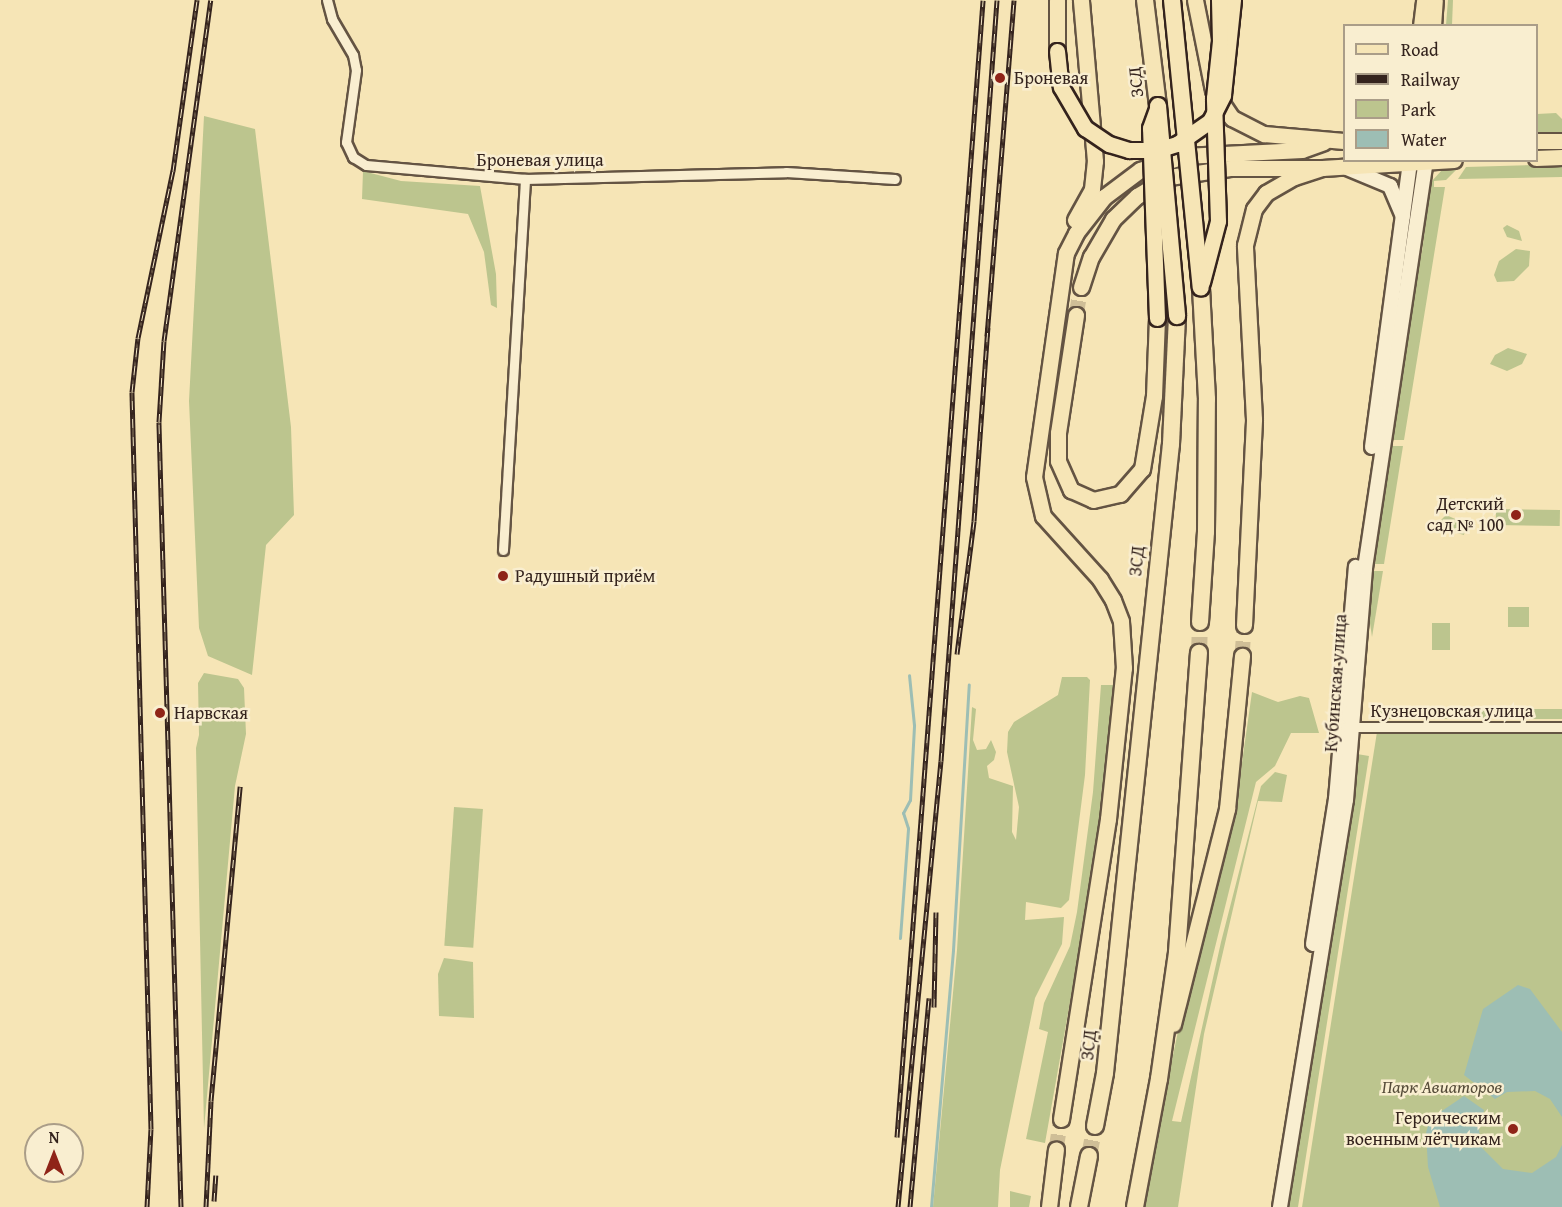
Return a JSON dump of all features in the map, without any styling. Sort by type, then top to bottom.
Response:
[{"type":"highway","name":"ЗСД","points":[[1095,1126],[1108,1050],[1178,364],[1177,316],[1158,106],[1145,0]]},
{"type":"highway","points":[[1172,0],[1201,288],[1206,532],[1200,622]]},
{"type":"highway","points":[[1135,1207],[1159,1079],[1177,952],[1200,653]]},
{"type":"highway","points":[[1079,1207],[1089,1156]]},
{"type":"main road","points":[[1057,0],[1058,72],[1066,101],[1085,128],[1109,144],[1129,150],[1178,144],[1210,121],[1227,77],[1233,0]]},
{"type":"main road","points":[[1061,1119],[1108,819],[1123,696],[1124,644],[1121,621],[1109,593],[1044,516],[1034,477],[1037,432],[1058,261],[1066,236],[1092,189],[1094,176],[1081,0]]},
{"type":"main road","points":[[1195,0],[1213,90],[1232,118],[1264,134],[1324,142],[1343,141]]},
{"type":"main road","points":[[1201,288],[1218,221],[1214,99],[1220,41],[1219,0]]},
{"type":"main road","points":[[1421,24],[1424,0]]},
{"type":"main road","points":[[1433,24],[1434,0]]},
{"type":"main road","points":[[1076,315],[1058,461],[1071,490],[1093,500],[1120,494],[1142,469],[1153,406],[1157,318],[1150,128],[1158,106]]},
{"type":"main road","points":[[1538,141],[1562,141]]},
{"type":"main road","points":[[1037,432],[1066,253],[1076,233],[1104,197],[1140,170],[1169,159],[1201,154],[1302,150],[1324,142]]},
{"type":"main road","points":[[1538,158],[1562,157]]},
{"type":"main road","points":[[1081,287],[1091,257],[1113,219],[1153,184],[1210,169],[1345,168],[1402,162]]},
{"type":"main road","name":"Кубинская улица","points":[[1280,1207],[1346,800],[1356,568],[1411,162]]},
{"type":"main road","name":"Кубинская улица","points":[[1270,1207],[1348,727],[1365,568],[1426,162]]},
{"type":"main road","points":[[1245,625],[1254,419],[1245,245],[1254,209],[1266,193],[1294,177],[1322,168]]},
{"type":"main road","points":[[1345,168],[1390,186],[1404,220]]},
{"type":"main road","points":[[1159,1079],[1227,808],[1242,656]]},
{"type":"main road","points":[[1049,1207],[1056,1149]]},
{"type":"street","name":"Броневая улица","points":[[327,0],[332,19],[353,55],[356,70],[345,131],[353,157],[366,165],[402,171],[525,179],[786,172],[896,179]]},
{"type":"street","points":[[503,550],[525,179]]},
{"type":"street","name":"Кузнецовская улица","points":[[1348,727],[1562,728]]},
{"type":"green space","points":[[1448,0],[1453,0],[1452,24],[1446,24]]},
{"type":"green space","points":[[1556,113],[1562,119],[1562,133],[1538,133],[1538,114]]},
{"type":"green space","points":[[204,116],[255,129],[291,427],[294,515],[266,545],[252,675],[208,656],[199,628],[189,401]]},
{"type":"green space","points":[[1562,164],[1562,177],[1458,179],[1466,167]]},
{"type":"green space","points":[[1460,166],[1446,180],[1434,181],[1434,187],[1445,187],[1404,440],[1392,440],[1389,437],[1411,292],[1422,252],[1431,182],[1442,170]]},
{"type":"green space","points":[[363,171],[401,181],[480,186],[496,274],[497,308],[491,305],[484,252],[468,214],[362,199]]},
{"type":"green space","points":[[1507,225],[1519,231],[1522,241],[1507,237],[1503,228]]},
{"type":"green space","points":[[1516,249],[1530,251],[1529,266],[1514,281],[1497,282],[1494,275],[1499,261]]},
{"type":"green space","points":[[1508,348],[1527,354],[1522,364],[1507,371],[1490,364],[1495,355]]},
{"type":"green space","points":[[1391,446],[1403,446],[1384,564],[1375,564],[1387,449]]},
{"type":"green space","points":[[1496,509],[1560,510],[1560,526],[1496,525]]},
{"type":"green space","points":[[1446,515],[1460,521],[1465,526],[1464,535],[1446,530],[1441,520]]},
{"type":"green space","points":[[1374,571],[1383,571],[1372,637],[1368,609],[1371,574]]},
{"type":"green space","points":[[1508,607],[1529,607],[1529,627],[1508,627]]},
{"type":"green space","points":[[1432,623],[1450,623],[1450,650],[1432,650]]},
{"type":"green space","points":[[204,673],[238,679],[244,688],[246,734],[235,786],[204,1129],[196,748],[199,735],[198,683]]},
{"type":"green space","points":[[1062,677],[1087,677],[1090,680],[1085,775],[1069,900],[1061,908],[1026,902],[1025,920],[1064,917],[1062,944],[1035,998],[1000,1170],[998,1207],[933,1207],[957,950],[972,707],[976,709],[973,740],[977,750],[986,749],[991,740],[996,752],[994,760],[987,766],[989,778],[1013,786],[1012,832],[1016,840],[1019,807],[1007,752],[1008,732],[1014,722],[1058,695]]},
{"type":"green space","points":[[1101,685],[1116,685],[1098,844],[1045,1143],[1026,1139],[1048,1032],[1039,1029],[1044,1003],[1070,946],[1077,912],[1093,792]]},
{"type":"green space","points":[[1252,692],[1278,702],[1300,696],[1309,698],[1319,733],[1291,733],[1275,766],[1256,782],[1172,1121],[1181,1122],[1221,942],[1261,786],[1275,772],[1287,775],[1282,802],[1258,801],[1204,1034],[1178,1207],[1141,1207],[1184,1003],[1235,812]]},
{"type":"green space","points":[[1378,709],[1492,709],[1492,719],[1378,719]]},
{"type":"green space","points":[[1499,709],[1562,709],[1562,719],[1499,719]]},
{"type":"green space","name":"Парк Авиаторов","points":[[1377,732],[1562,732],[1562,1207],[1302,1207]]},
{"type":"green space","points":[[1357,754],[1369,756],[1298,1207],[1288,1207]]},
{"type":"green space","points":[[454,807],[483,809],[473,948],[444,946]]},
{"type":"green space","points":[[444,958],[473,962],[474,1018],[439,1016],[438,974]]},
{"type":"green space","points":[[1010,1191],[1031,1196],[1029,1207],[1010,1207]]},
{"type":"water","points":[[1518,985],[1530,989],[1562,1032],[1562,1117],[1550,1099],[1535,1091],[1507,1092],[1495,1099],[1464,1075],[1483,1009]]},
{"type":"water","points":[[1464,1096],[1484,1110],[1479,1130],[1482,1148],[1503,1169],[1532,1173],[1556,1157],[1562,1145],[1562,1207],[1440,1207],[1428,1167],[1426,1133],[1430,1119]]},
{"type":"waterway","points":[[900,938],[908,828],[903,813],[910,800],[914,725],[909,675]]},
{"type":"waterway","points":[[931,1207],[953,950],[969,684]]},
{"type":"tunnel","points":[[1076,315],[1081,287]]},
{"type":"tunnel","points":[[1199,653],[1200,622]]},
{"type":"tunnel","points":[[1242,656],[1244,625]]},
{"type":"tunnel","points":[[1056,1149],[1061,1119]]},
{"type":"tunnel","points":[[1089,1156],[1095,1126]]},
{"type":"railway","points":[[147,1207],[151,1129],[132,392],[138,338],[173,171],[197,0]]},
{"type":"railway","points":[[181,1207],[159,422],[164,341],[211,0]]},
{"type":"railway","points":[[897,1137],[983,0]]},
{"type":"railway","points":[[898,1207],[941,761],[997,0]]},
{"type":"railway","points":[[987,336],[1014,0]]},
{"type":"railway","points":[[957,654],[974,521],[988,328]]},
{"type":"railway","points":[[206,1207],[211,1101],[240,786]]},
{"type":"railway","points":[[934,1007],[936,912]]},
{"type":"railway","points":[[910,1207],[929,998]]},
{"type":"railway","points":[[214,1201],[216,1175]]},
{"type":"place","name":"Броневая","points":[[1000,78]]},
{"type":"place","name":"Детский сад № 100","points":[[1516,515]]},
{"type":"place","name":"Радушный приём","points":[[503,576]]},
{"type":"place","name":"Нарвская","points":[[160,713]]},
{"type":"place","name":"Героическим военным лётчикам","points":[[1513,1129]]}]
